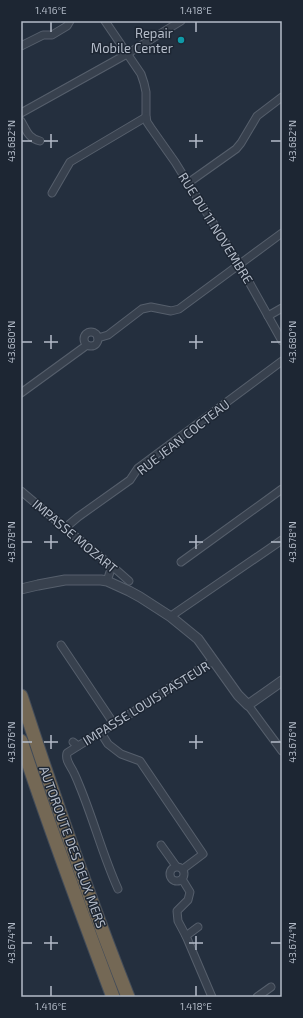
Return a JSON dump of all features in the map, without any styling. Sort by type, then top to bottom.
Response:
[{"type":"highway","name":"AUTOROUTE DES DEUX MERS","points":[[21,696],[52,792],[80,871],[128,997]]},
{"type":"highway","name":"AUTOROUTE DES DEUX MERS","points":[[21,741],[39,797],[72,889],[113,997]]},
{"type":"street","points":[[21,46],[42,34],[52,35],[67,26],[70,21]]},
{"type":"street","points":[[52,193],[70,162],[146,117],[146,92],[141,74],[105,21]]},
{"type":"street","points":[[21,113],[127,54],[181,21]]},
{"type":"street","points":[[188,183],[236,149],[257,116],[282,97]]},
{"type":"street","name":"RUE DU 11 NOVEMBRE","points":[[146,117],[147,122],[188,183],[239,264],[282,341]]},
{"type":"street","points":[[21,121],[30,137],[34,140],[40,141]]},
{"type":"street","points":[[21,393],[87,345],[92,346],[98,338],[108,335],[142,309],[150,307],[171,311],[179,309],[282,233]]},
{"type":"street","points":[[268,316],[282,308]]},
{"type":"street","points":[[87,345],[84,339],[86,334],[92,332],[98,338]]},
{"type":"street","name":"RUE JEAN COCTEAU","points":[[65,528],[130,480],[138,468],[282,361]]},
{"type":"street","points":[[181,562],[282,489]]},
{"type":"street","name":"IMPASSE MOZART","points":[[21,491],[129,581]]},
{"type":"street","points":[[171,617],[282,540]]},
{"type":"street","points":[[107,581],[112,566]]},
{"type":"street","points":[[21,589],[44,583],[65,580],[100,580],[107,581],[140,597],[171,617],[198,639],[238,695],[248,705],[282,751]]},
{"type":"street","points":[[61,645],[114,724]]},
{"type":"street","name":"IMPASSE LOUIS PASTEUR","points":[[118,889],[109,869],[80,788],[67,760],[66,753],[76,744],[101,733],[166,689],[214,662]]},
{"type":"street","points":[[248,705],[282,682]]},
{"type":"street","points":[[101,733],[108,744],[121,754],[140,761],[203,854],[183,869]]},
{"type":"street","points":[[161,845],[176,866],[181,867],[185,872],[185,876],[179,881],[171,878],[170,873],[176,866]]},
{"type":"street","points":[[182,879],[190,892],[188,900],[177,911],[178,921],[212,997]]},
{"type":"street","points":[[186,936],[198,927]]},
{"type":"street","points":[[257,997],[271,987]]},
{"type":"place","name":"Repair Mobile Center","points":[[181,40]]}]
